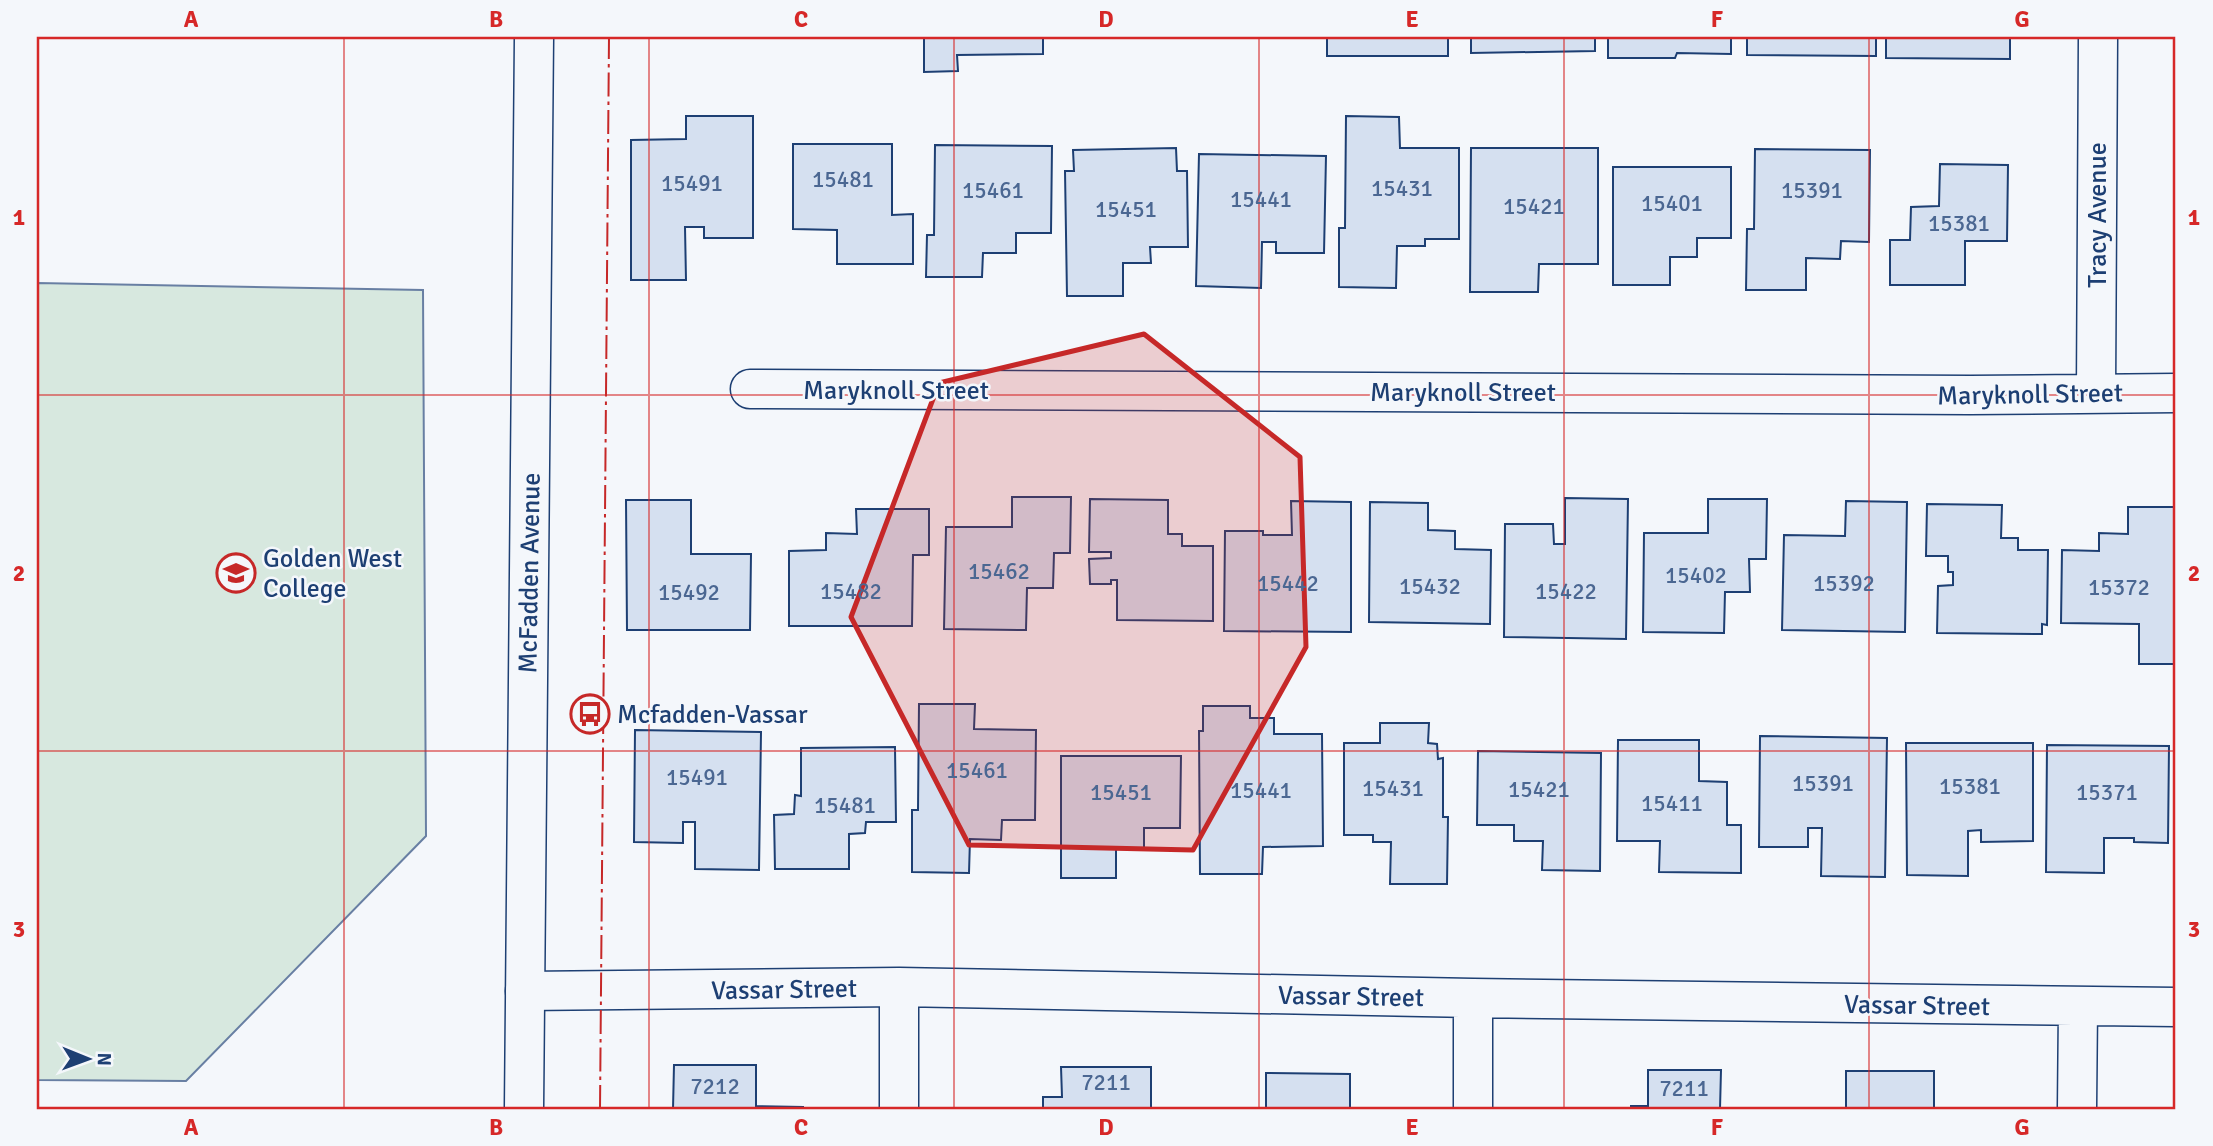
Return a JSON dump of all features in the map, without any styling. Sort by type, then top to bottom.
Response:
[{"type":"street","name":"McFadden Avenue","points":[[524,1109],[534,37]]},
{"type":"street","name":"Tracy Avenue","points":[[2096,392],[2098,37]]},
{"type":"street","name":"Maryknoll Street","points":[[750,389],[1956,395],[2176,393]]},
{"type":"street","name":"Vassar Street","points":[[525,990],[899,987],[2176,1007]]},
{"type":"street","points":[[899,987],[899,1109]]},
{"type":"street","points":[[1473,998],[1473,1109]]},
{"type":"street","points":[[2077,1109],[2078,1007]]},
{"type":"highlighted area","points":[[1144,334],[1300,457],[1306,647],[1193,850],[969,845],[851,617],[939,383]]},
{"type":"shaded area","name":"Golden West College","points":[[37,283],[423,290],[426,836],[186,1081],[37,1080]]},
{"type":"building","points":[[924,37],[1043,37],[1043,54],[957,55],[958,71],[924,72]]},
{"type":"building","points":[[1327,37],[1448,37],[1448,56],[1327,56]]},
{"type":"building","points":[[1471,37],[1595,37],[1595,51],[1471,53]]},
{"type":"building","points":[[1608,37],[1731,37],[1731,54],[1677,53],[1675,58],[1608,58]]},
{"type":"building","points":[[1747,37],[1876,37],[1876,56],[1747,55]]},
{"type":"building","points":[[1886,37],[2010,37],[2010,59],[1886,58]]},
{"type":"building","points":[[686,116],[753,116],[753,238],[704,238],[704,227],[685,227],[686,280],[631,280],[631,140],[686,139]]},
{"type":"building","points":[[1346,116],[1399,117],[1400,148],[1459,148],[1459,239],[1425,239],[1425,246],[1397,246],[1396,288],[1339,287],[1339,228],[1345,228]]},
{"type":"building","points":[[793,144],[892,144],[892,215],[913,214],[913,264],[837,264],[837,230],[793,229]]},
{"type":"building","points":[[935,145],[1052,146],[1051,233],[1016,233],[1016,253],[983,253],[982,277],[926,277],[927,235],[934,235]]},
{"type":"building","points":[[1176,148],[1177,171],[1187,171],[1188,247],[1150,247],[1151,263],[1123,263],[1123,296],[1067,296],[1065,171],[1074,171],[1073,150]]},
{"type":"building","points":[[1471,148],[1598,148],[1598,264],[1539,264],[1538,292],[1470,292]]},
{"type":"building","points":[[1755,149],[1870,150],[1869,242],[1841,241],[1840,259],[1806,258],[1806,290],[1746,290],[1747,229],[1754,229]]},
{"type":"building","points":[[1199,154],[1326,156],[1324,253],[1276,253],[1276,242],[1262,242],[1261,288],[1196,286]]},
{"type":"building","points":[[1940,164],[2008,165],[2007,241],[1965,241],[1965,285],[1890,285],[1890,240],[1910,240],[1911,207],[1939,206]]},
{"type":"building","points":[[1613,167],[1731,167],[1731,238],[1697,238],[1697,257],[1670,257],[1670,285],[1613,285]]},
{"type":"building","points":[[1012,497],[1071,497],[1070,553],[1054,553],[1053,588],[1027,588],[1026,630],[944,629],[946,527],[1012,527]]},
{"type":"building","points":[[1565,498],[1628,499],[1626,639],[1504,637],[1505,524],[1553,524],[1554,544],[1565,544]]},
{"type":"building","points":[[1090,499],[1168,500],[1168,534],[1182,534],[1182,546],[1213,546],[1213,621],[1117,620],[1117,580],[1111,580],[1111,584],[1090,584],[1089,559],[1111,558],[1111,552],[1089,552]]},
{"type":"building","points":[[1708,499],[1767,499],[1766,559],[1749,559],[1750,592],[1725,592],[1724,633],[1643,632],[1644,533],[1708,533]]},
{"type":"building","points":[[626,500],[691,500],[691,554],[751,554],[750,630],[627,630]]},
{"type":"building","points":[[1291,501],[1351,502],[1351,632],[1224,631],[1225,531],[1263,531],[1263,535],[1292,535]]},
{"type":"building","points":[[1846,501],[1907,502],[1905,632],[1782,630],[1784,535],[1845,536]]},
{"type":"building","points":[[1370,502],[1428,503],[1428,530],[1455,531],[1455,549],[1491,550],[1490,624],[1369,622]]},
{"type":"building","points":[[1927,504],[2002,505],[2001,538],[2018,538],[2018,550],[2048,550],[2047,625],[2042,624],[2042,634],[1937,633],[1938,586],[1953,585],[1953,572],[1948,572],[1948,556],[1926,556]]},
{"type":"building","points":[[2128,507],[2176,507],[2176,664],[2139,664],[2139,624],[2061,623],[2062,550],[2099,551],[2099,533],[2128,534]]},
{"type":"building","points":[[856,509],[929,509],[929,555],[913,555],[912,626],[789,626],[789,551],[826,550],[826,533],[857,534]]},
{"type":"building","points":[[919,704],[975,704],[974,729],[1036,730],[1035,820],[1002,820],[1001,840],[970,839],[969,873],[912,872],[912,810],[918,810]]},
{"type":"building","points":[[1203,706],[1250,706],[1250,718],[1274,718],[1274,734],[1322,734],[1323,846],[1263,847],[1262,874],[1200,874],[1199,731],[1203,731]]},
{"type":"building","points":[[1380,723],[1429,723],[1428,743],[1437,744],[1438,759],[1443,758],[1443,817],[1448,817],[1447,884],[1390,884],[1391,842],[1373,842],[1373,835],[1344,835],[1344,743],[1380,743]]},
{"type":"building","points":[[635,730],[761,732],[759,870],[695,869],[695,822],[683,822],[683,843],[634,842]]},
{"type":"building","points":[[1760,736],[1887,738],[1885,877],[1821,876],[1822,828],[1808,828],[1808,847],[1759,847]]},
{"type":"building","points":[[1618,740],[1699,740],[1699,781],[1727,782],[1727,825],[1741,825],[1741,873],[1659,872],[1660,841],[1617,841]]},
{"type":"building","points":[[1906,743],[2033,743],[2033,841],[1981,842],[1981,830],[1968,831],[1968,876],[1907,875]]},
{"type":"building","points":[[2047,745],[2169,746],[2168,843],[2134,842],[2134,838],[2104,838],[2104,873],[2046,872]]},
{"type":"building","points":[[895,747],[896,822],[866,822],[865,833],[849,834],[849,869],[775,869],[774,815],[794,814],[795,795],[801,796],[801,748]]},
{"type":"building","points":[[1478,751],[1601,753],[1600,871],[1542,870],[1543,841],[1514,841],[1514,825],[1477,825]]},
{"type":"building","points":[[1061,756],[1181,756],[1180,828],[1144,828],[1144,848],[1116,848],[1116,878],[1061,878]]},
{"type":"building","points":[[674,1065],[756,1065],[756,1106],[803,1109],[673,1109]]},
{"type":"building","points":[[1061,1067],[1151,1067],[1151,1109],[1043,1109],[1043,1097],[1062,1097]]},
{"type":"building","points":[[1648,1070],[1721,1070],[1720,1109],[1631,1109],[1631,1106],[1648,1106]]},
{"type":"building","points":[[1846,1071],[1934,1071],[1934,1109],[1846,1109]]},
{"type":"building","points":[[1266,1073],[1350,1074],[1350,1109],[1266,1109]]},
{"type":"power","points":[[600,1109],[609,37]]},
{"type":"place","name":"Golden West College","points":[[236,573]]},
{"type":"place","name":"Mcfadden-Vassar","points":[[590,714]]}]
